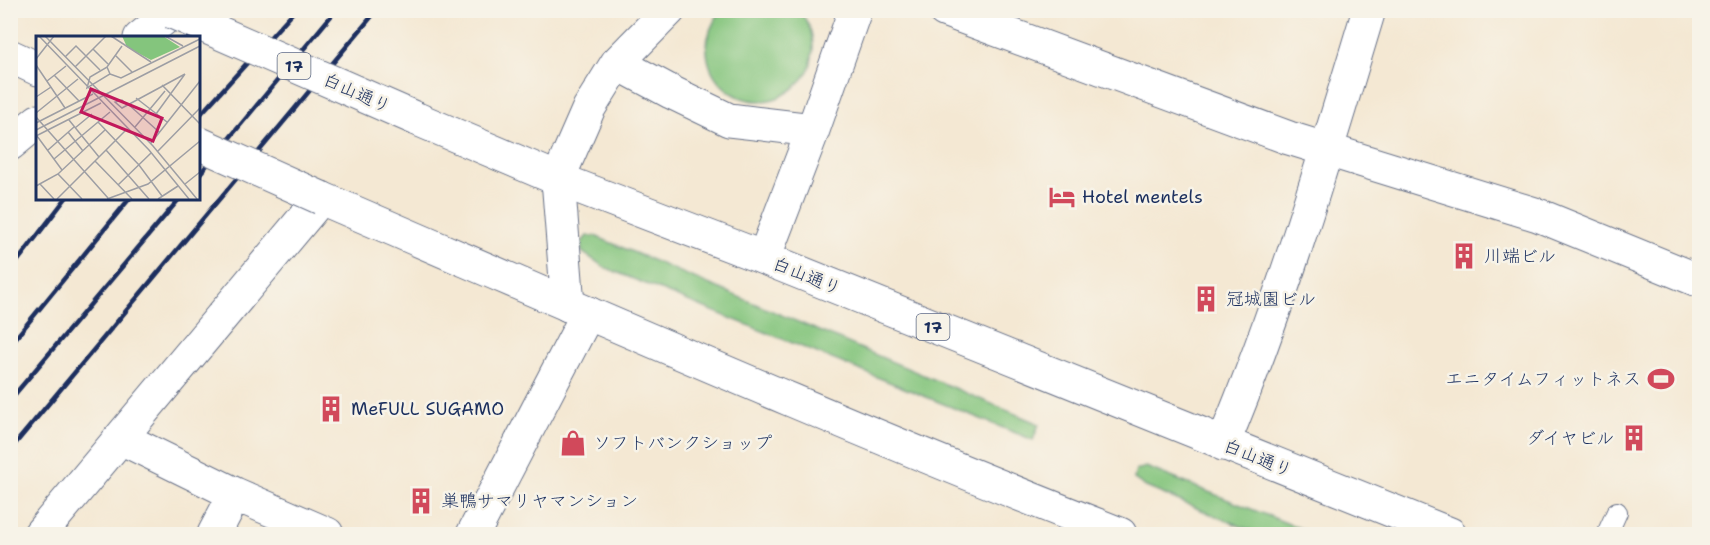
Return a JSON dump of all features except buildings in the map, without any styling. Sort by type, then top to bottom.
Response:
[{"type":"main road","points":[[473,534],[578,309],[558,179],[589,108],[617,63],[669,10]]},
{"type":"main road","points":[[764,258],[813,130],[855,10]]},
{"type":"main road","points":[[944,10],[1327,151],[1538,215],[1700,281]]},
{"type":"main road","points":[[1223,444],[1250,379],[1327,151],[1369,10]]},
{"type":"main road","points":[[143,36],[170,11]]},
{"type":"main road","name":"白山通り","points":[[170,11],[558,179],[764,258],[1450,534]]},
{"type":"main road","points":[[10,56],[36,68]]},
{"type":"main road","points":[[617,63],[729,120],[813,130]]},
{"type":"main road","points":[[200,144],[578,309],[1015,494],[1120,534]]},
{"type":"main road","points":[[40,534],[321,198]]},
{"type":"main road","points":[[121,438],[236,494],[327,534]]},
{"type":"main road","points":[[214,534],[236,494]]},
{"type":"lane","points":[[1607,534],[1617,512]]},
{"type":"green space","points":[[721,11],[798,11],[809,26],[813,45],[810,65],[803,79],[778,97],[759,101],[740,97],[724,87],[713,72],[707,54],[709,33]]},
{"type":"green space","points":[[587,236],[595,236],[1039,424],[1033,440],[606,268],[582,252],[581,243]]},
{"type":"green space","points":[[1146,467],[1314,534],[1259,534],[1146,487],[1134,479],[1136,470]]},
{"type":"railway","points":[[189,36],[208,10]]},
{"type":"railway","points":[[200,115],[295,10]]},
{"type":"railway","points":[[200,174],[336,10]]},
{"type":"railway","points":[[10,450],[377,10]]},
{"type":"railway","points":[[10,271],[64,200]]},
{"type":"railway","points":[[10,345],[128,200]]},
{"type":"railway","points":[[10,400],[178,200]]},
{"type":"place","name":"Hotel mentels","points":[[1062,197]]},
{"type":"place","name":"川端ビル","points":[[1464,256]]},
{"type":"place","name":"冠城園ビル","points":[[1206,299]]},
{"type":"place","name":"エニタイムフィットネス","points":[[1661,379]]},
{"type":"place","name":"MeFULL SUGAMO","points":[[331,409]]},
{"type":"place","name":"ダイヤビル","points":[[1634,438]]},
{"type":"place","name":"ソフトバンクショップ","points":[[573,443]]},
{"type":"place","name":"巣鴨サマリヤマンション","points":[[421,501]]}]
